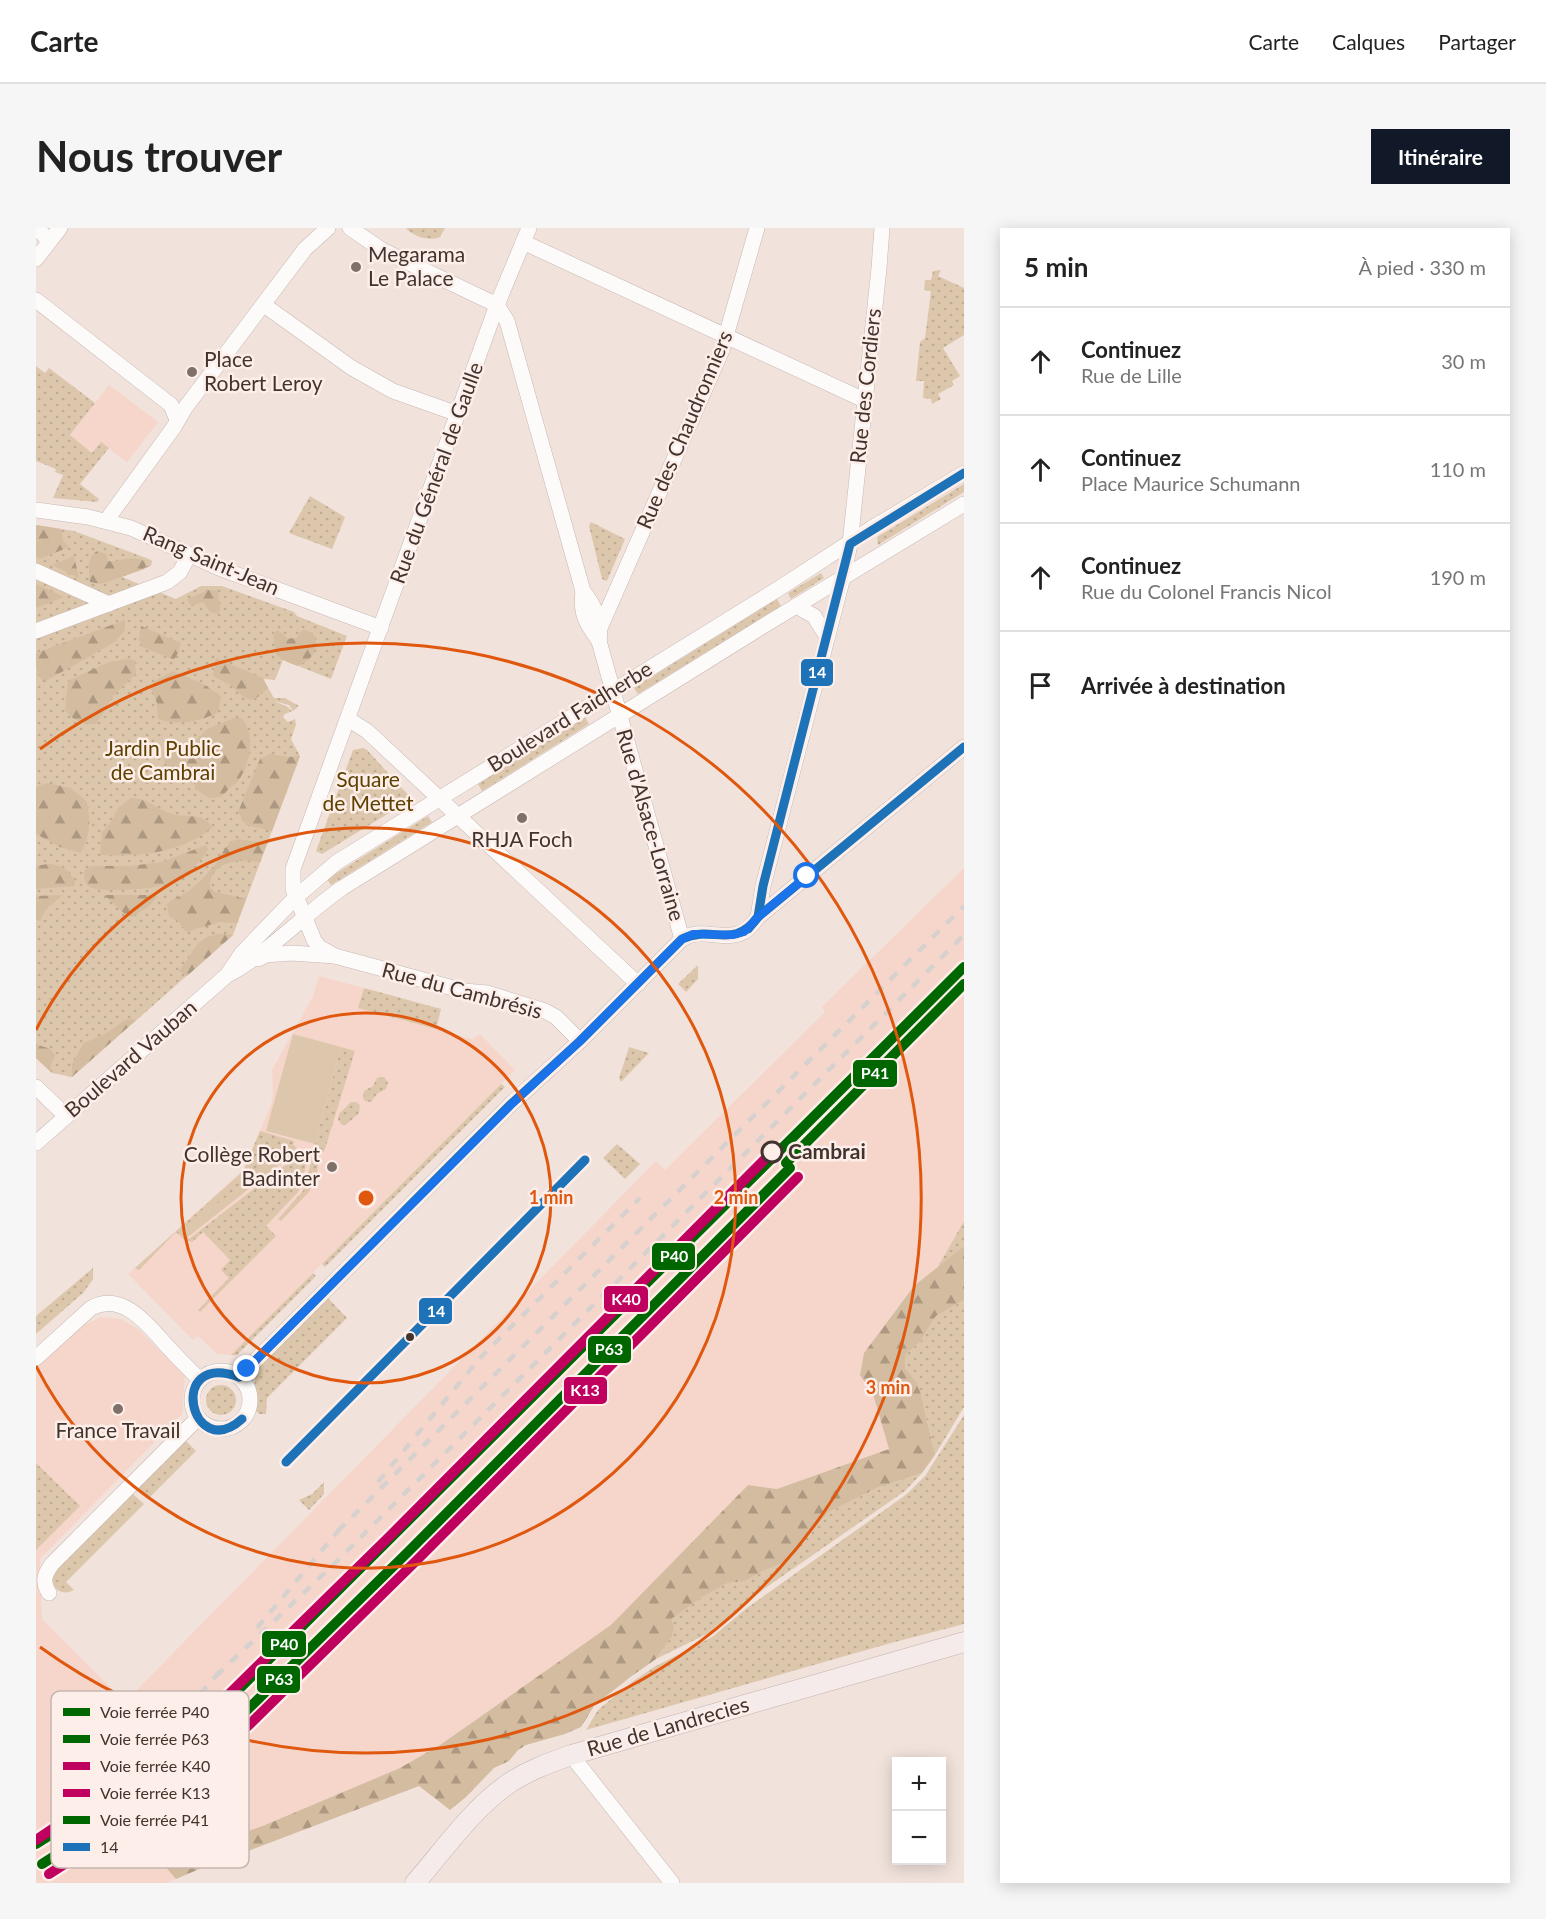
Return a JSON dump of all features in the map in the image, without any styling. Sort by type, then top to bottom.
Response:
[{"type":"main road","name":"Rue de Landrecies","points":[[415,1883],[469,1820],[500,1790],[533,1769],[571,1755],[964,1642]]},
{"type":"street","points":[[37,228],[49,242]]},
{"type":"street","points":[[36,259],[60,228]]},
{"type":"street","points":[[106,521],[177,420],[305,249],[328,228]]},
{"type":"street","points":[[350,228],[382,250],[497,305]]},
{"type":"street","name":"Rue des Chaudronniers","points":[[599,635],[726,337],[757,228]]},
{"type":"street","name":"Rue des Cordiers","points":[[850,544],[882,228]]},
{"type":"street","points":[[526,235],[726,337],[864,400]]},
{"type":"street","name":"Rue du Général de Gaulle","points":[[296,897],[292,882],[293,869],[497,305],[526,235]]},
{"type":"street","points":[[36,300],[171,405],[177,420]]},
{"type":"street","points":[[264,305],[352,368],[393,391],[458,414]]},
{"type":"street","name":"Rue d'Alsace-Lorraine","points":[[497,305],[507,321],[583,591],[593,602],[619,716],[682,939]]},
{"type":"street","name":"Boulevard Faidherbe","points":[[296,897],[337,862],[964,473]]},
{"type":"street","name":"Boulevard Faidherbe","points":[[304,917],[342,888],[964,504]]},
{"type":"street","name":"Rang Saint-Jean","points":[[36,510],[88,517],[131,528],[189,555],[381,628]]},
{"type":"street","points":[[758,917],[763,886],[850,544]]},
{"type":"street","points":[[36,631],[174,578],[183,569],[189,555]]},
{"type":"street","points":[[36,571],[109,604]]},
{"type":"street","points":[[796,606],[814,616],[827,637]]},
{"type":"street","points":[[348,718],[368,731],[638,984]]},
{"type":"street","points":[[238,1377],[506,1110],[580,1041],[682,939],[693,934],[741,933],[748,929],[758,917],[964,747]]},
{"type":"street","name":"Rue du Cambrésis","points":[[296,897],[316,944],[335,956]]},
{"type":"street","name":"Boulevard Vauban","points":[[226,976],[242,953],[296,897]]},
{"type":"street","name":"Boulevard Vauban","points":[[36,1143],[226,976],[250,962],[304,917]]},
{"type":"street","name":"Rue du Cambrésis","points":[[250,962],[275,954],[302,953],[335,956],[464,992],[479,992],[532,1007],[556,1017],[580,1041]]},
{"type":"street","points":[[36,1087],[66,1116]]},
{"type":"street","points":[[36,1358],[91,1308],[101,1304],[112,1304],[129,1309],[141,1318],[200,1380]]},
{"type":"street","points":[[219,1371],[238,1377],[245,1384],[250,1397],[247,1411],[240,1422],[229,1428],[216,1429],[204,1424],[193,1409],[194,1388],[207,1374],[219,1371]]},
{"type":"street","points":[[49,1593],[44,1581],[52,1564],[198,1418]]},
{"type":"street","points":[[571,1755],[672,1883]]},
{"type":"shaded area","points":[[109,385],[158,422],[127,462],[101,443],[93,453],[70,436]]},
{"type":"shaded area","points":[[964,868],[964,1221],[936,1270],[914,1286],[864,1353],[860,1375],[873,1394],[889,1449],[777,1489],[748,1485],[611,1625],[440,1745],[400,1768],[249,1831],[249,1691],[136,1691],[656,1161],[665,1170],[825,1012],[822,1007]]},
{"type":"shaded area","name":"Collège Robert Badinter","points":[[319,976],[441,1009],[436,1029],[472,1039],[480,1034],[515,1070],[231,1355],[217,1354],[198,1336],[193,1340],[128,1274],[244,1169],[271,1105],[272,1070],[313,996]]},
{"type":"shaded area","points":[[101,1317],[121,1319],[138,1329],[185,1375],[182,1414],[40,1559],[42,1619],[114,1691],[51,1691],[51,1868],[167,1868],[176,1879],[167,1883],[36,1883],[36,1371],[44,1358],[74,1330]]},
{"type":"green space","points":[[406,228],[445,228],[440,237],[431,239],[417,236]]},
{"type":"green space","points":[[941,270],[938,276],[964,288],[964,335],[943,348],[960,376],[952,381],[954,385],[938,394],[941,399],[932,404],[931,399],[923,398],[924,381],[916,381],[920,342],[925,338],[931,291],[924,290],[925,280],[931,280],[933,271]]},
{"type":"green space","points":[[36,366],[45,373],[49,368],[95,403],[70,435],[92,453],[101,442],[109,448],[80,484],[99,499],[97,502],[53,498],[63,475],[55,472],[56,469],[36,461]]},
{"type":"green space","points":[[964,484],[964,492],[878,545],[877,537]]},
{"type":"green space","points":[[310,496],[345,517],[332,549],[289,533]]},
{"type":"green space","points":[[591,522],[625,539],[607,581],[602,579],[589,526]]},
{"type":"green space","name":"Jardin Public de Cambrai","points":[[36,525],[74,531],[149,559],[152,561],[151,566],[122,577],[176,599],[201,586],[222,586],[294,612],[297,616],[347,636],[331,679],[283,660],[275,680],[263,679],[274,698],[285,698],[299,706],[293,711],[289,705],[274,701],[292,711],[283,717],[288,722],[295,719],[296,725],[291,739],[300,756],[233,935],[72,1077],[52,1073],[36,1058]]},
{"type":"green space","points":[[36,525],[61,529],[63,540],[69,547],[40,559],[36,557]]},
{"type":"green space","points":[[97,551],[106,554],[108,561],[134,558],[145,561],[146,566],[144,569],[101,584],[90,582],[90,561]]},
{"type":"green space","points":[[74,556],[79,578],[52,565]]},
{"type":"green space","points":[[821,573],[824,578],[791,599],[788,593]]},
{"type":"green space","points":[[36,584],[64,597],[36,608]]},
{"type":"green space","points":[[208,590],[218,591],[220,610],[218,614],[210,612],[203,602],[192,606],[188,602],[188,599]]},
{"type":"green space","points":[[777,599],[781,606],[638,694],[634,688]]},
{"type":"green space","points":[[125,620],[125,630],[115,642],[44,682],[41,679],[37,669],[36,653]]},
{"type":"green space","points":[[141,626],[181,643],[174,660],[142,647],[139,640]]},
{"type":"green space","points":[[279,631],[288,639],[297,638],[301,631],[313,633],[315,638],[316,644],[311,657],[298,666],[280,658],[276,652],[273,633]]},
{"type":"green space","points":[[216,658],[263,678],[268,688],[255,699],[245,698],[229,684],[213,676]]},
{"type":"green space","points":[[135,660],[136,674],[114,695],[96,724],[79,722],[65,710],[68,681],[109,662]]},
{"type":"green space","points":[[173,671],[203,684],[221,696],[218,712],[188,722],[163,721],[158,718],[157,703],[151,689],[156,680]]},
{"type":"green space","points":[[585,717],[589,724],[482,791],[478,784]]},
{"type":"green space","points":[[234,718],[242,719],[249,733],[250,750],[246,767],[237,783],[221,797],[209,798],[195,789],[195,780],[191,774],[173,773],[170,770],[164,759],[165,747],[167,743],[186,745],[193,743],[207,729]]},
{"type":"green space","name":"Square de Mettet","points":[[363,748],[412,799],[322,854],[316,851],[353,750]]},
{"type":"green space","points":[[269,754],[300,756],[272,831],[246,825],[238,812],[260,759]]},
{"type":"green space","points":[[46,783],[71,788],[87,802],[89,828],[81,853],[60,847],[36,834],[36,787]]},
{"type":"green space","points":[[131,798],[137,798],[172,814],[200,818],[209,823],[212,828],[187,843],[159,852],[100,855],[102,832],[111,822],[119,807]]},
{"type":"green space","points":[[428,816],[432,822],[331,885],[327,879]]},
{"type":"green space","points":[[238,839],[267,844],[260,862],[228,863],[215,871],[211,878],[210,887],[215,892],[246,899],[237,923],[220,922],[186,932],[179,922],[169,916],[167,905],[197,884],[214,866],[227,846]]},
{"type":"green space","points":[[206,845],[208,849],[202,859],[171,883],[129,890],[104,890],[86,884],[85,869],[93,866],[130,866],[162,862]]},
{"type":"green space","points":[[47,864],[60,866],[67,870],[75,881],[74,886],[36,889],[36,866]]},
{"type":"green space","points":[[63,895],[46,909],[40,921],[36,920],[36,896]]},
{"type":"green space","points":[[103,895],[154,895],[157,897],[148,907],[132,917]]},
{"type":"green space","points":[[220,934],[233,935],[187,976],[179,971],[195,947],[205,939]]},
{"type":"green space","points":[[698,965],[698,979],[686,992],[678,984]]},
{"type":"green space","points":[[364,988],[441,1009],[436,1029],[358,1008]]},
{"type":"green space","points":[[126,1020],[136,1020],[72,1077],[72,1064],[84,1043],[103,1035]]},
{"type":"green space","points":[[293,1034],[341,1047],[315,1144],[266,1131]]},
{"type":"green space","points":[[36,1044],[49,1049],[55,1056],[50,1067],[52,1073],[36,1058]]},
{"type":"green space","points":[[341,1047],[355,1051],[324,1152],[315,1149],[315,1144]]},
{"type":"green space","points":[[629,1047],[649,1053],[621,1082],[619,1078]]},
{"type":"green space","points":[[384,1077],[388,1082],[386,1089],[377,1094],[371,1102],[365,1101],[364,1091],[373,1086],[377,1078]]},
{"type":"green space","points":[[501,1084],[505,1087],[325,1267],[322,1264]]},
{"type":"green space","points":[[351,1102],[360,1105],[359,1113],[347,1124],[342,1125],[338,1120],[339,1114]]},
{"type":"green space","points":[[260,1131],[294,1141],[293,1144],[184,1231],[189,1239],[285,1165],[308,1158],[299,1191],[266,1226],[276,1236],[200,1312],[198,1310],[229,1278],[221,1270],[230,1260],[203,1232],[192,1242],[185,1240],[176,1232],[139,1270],[135,1268],[240,1174]]},
{"type":"green space","points":[[293,1144],[298,1150],[188,1237],[183,1231]]},
{"type":"green space","points":[[617,1144],[640,1164],[625,1179],[603,1158]]},
{"type":"green space","points":[[313,1156],[320,1158],[309,1192],[281,1221],[278,1219],[303,1191]]},
{"type":"green space","points":[[964,1221],[964,1246],[936,1270]]},
{"type":"green space","points":[[964,1246],[964,1300],[936,1316],[920,1342],[906,1354],[905,1368],[921,1394],[935,1455],[922,1473],[877,1488],[829,1512],[798,1547],[789,1561],[763,1571],[746,1581],[728,1583],[671,1619],[674,1627],[672,1636],[656,1659],[594,1706],[581,1727],[526,1745],[518,1750],[509,1761],[494,1768],[450,1810],[419,1786],[249,1851],[249,1831],[400,1768],[440,1745],[611,1625],[748,1485],[777,1489],[889,1449],[873,1394],[860,1375],[864,1353],[914,1286]]},
{"type":"green space","points":[[93,1268],[93,1279],[84,1292],[36,1334],[36,1316]]},
{"type":"green space","points":[[313,1273],[316,1276],[237,1355],[231,1355]]},
{"type":"green space","points":[[327,1297],[347,1318],[267,1398],[266,1414],[259,1414],[255,1410],[254,1386],[257,1369]]},
{"type":"green space","points":[[964,1300],[964,1407],[935,1455],[921,1394],[905,1368],[906,1354],[920,1342],[936,1316]]},
{"type":"green space","points":[[221,1385],[232,1389],[236,1400],[232,1411],[221,1415],[210,1411],[206,1400],[210,1389]]},
{"type":"green space","points":[[964,1415],[964,1624],[586,1730],[598,1710],[632,1682],[654,1667],[712,1637],[747,1608],[907,1494],[925,1476]]},
{"type":"green space","points":[[185,1440],[196,1451],[148,1499],[138,1488]]},
{"type":"green space","points":[[36,1463],[80,1506],[36,1550]]},
{"type":"green space","points":[[922,1473],[905,1491],[764,1589],[711,1632],[656,1659],[671,1635],[670,1619],[728,1583],[746,1581],[763,1571],[789,1561],[798,1547],[829,1512],[877,1488]]},
{"type":"green space","points":[[324,1482],[324,1494],[309,1510],[299,1500],[312,1494]]},
{"type":"green space","points":[[132,1493],[144,1504],[66,1582],[74,1590],[61,1592],[58,1590],[53,1583],[53,1574]]},
{"type":"green space","points":[[166,1868],[202,1868],[176,1879]]},
{"type":"railway","points":[[338,1531],[964,906]]},
{"type":"railway","points":[[216,1676],[332,1566],[964,935]]},
{"type":"railway","points":[[378,1482],[480,1358],[640,1198]]},
{"type":"railway","points":[[257,1628],[344,1524]]},
{"type":"railway","points":[[202,1691],[220,1671]]},
{"type":"rail line","name":"P40","points":[[237,1691],[964,967]]},
{"type":"rail line","name":"P41","points":[[786,1163],[964,984]]},
{"type":"rail line","name":"K40","points":[[232,1691],[391,1535],[772,1152]]},
{"type":"rail line","name":"P63","points":[[249,1708],[408,1552],[790,1168]]},
{"type":"rail line","name":"K13","points":[[249,1725],[416,1561],[798,1177]]},
{"type":"rail line","name":"K40","points":[[36,1840],[51,1830]]},
{"type":"rail line","name":"P40","points":[[36,1844],[51,1834]]},
{"type":"rail line","name":"P63","points":[[42,1864],[51,1858]]},
{"type":"rail line","name":"K13","points":[[49,1874],[58,1868]]},
{"type":"transit line","name":"14","points":[[748,929],[758,917],[763,886],[850,544],[964,473]]},
{"type":"transit line","name":"14","points":[[239,1377],[511,1104],[580,1041],[682,939],[703,934],[731,935],[740,933],[749,927],[758,917],[964,747]]},
{"type":"transit line","name":"14","points":[[286,1462],[585,1160]]},
{"type":"transit line","name":"14","points":[[239,1377],[216,1373],[201,1379],[194,1391],[194,1405],[199,1419],[210,1428],[224,1429],[242,1419]]},
{"type":"place","name":"Megarama Le Palace","points":[[356,267]]},
{"type":"place","name":"Place Robert Leroy","points":[[192,372]]},
{"type":"place","name":"RHJA Foch","points":[[522,818]]},
{"type":"place","name":"Cambrai","points":[[772,1152]]},
{"type":"place","name":"Collège Robert Badinter","points":[[332,1167]]},
{"type":"place","name":"France Travail","points":[[118,1409]]},
{"type":"route","points":[[247,1369],[512,1104],[580,1041],[682,939],[693,934],[733,935],[744,932],[758,917],[807,876]]}]
